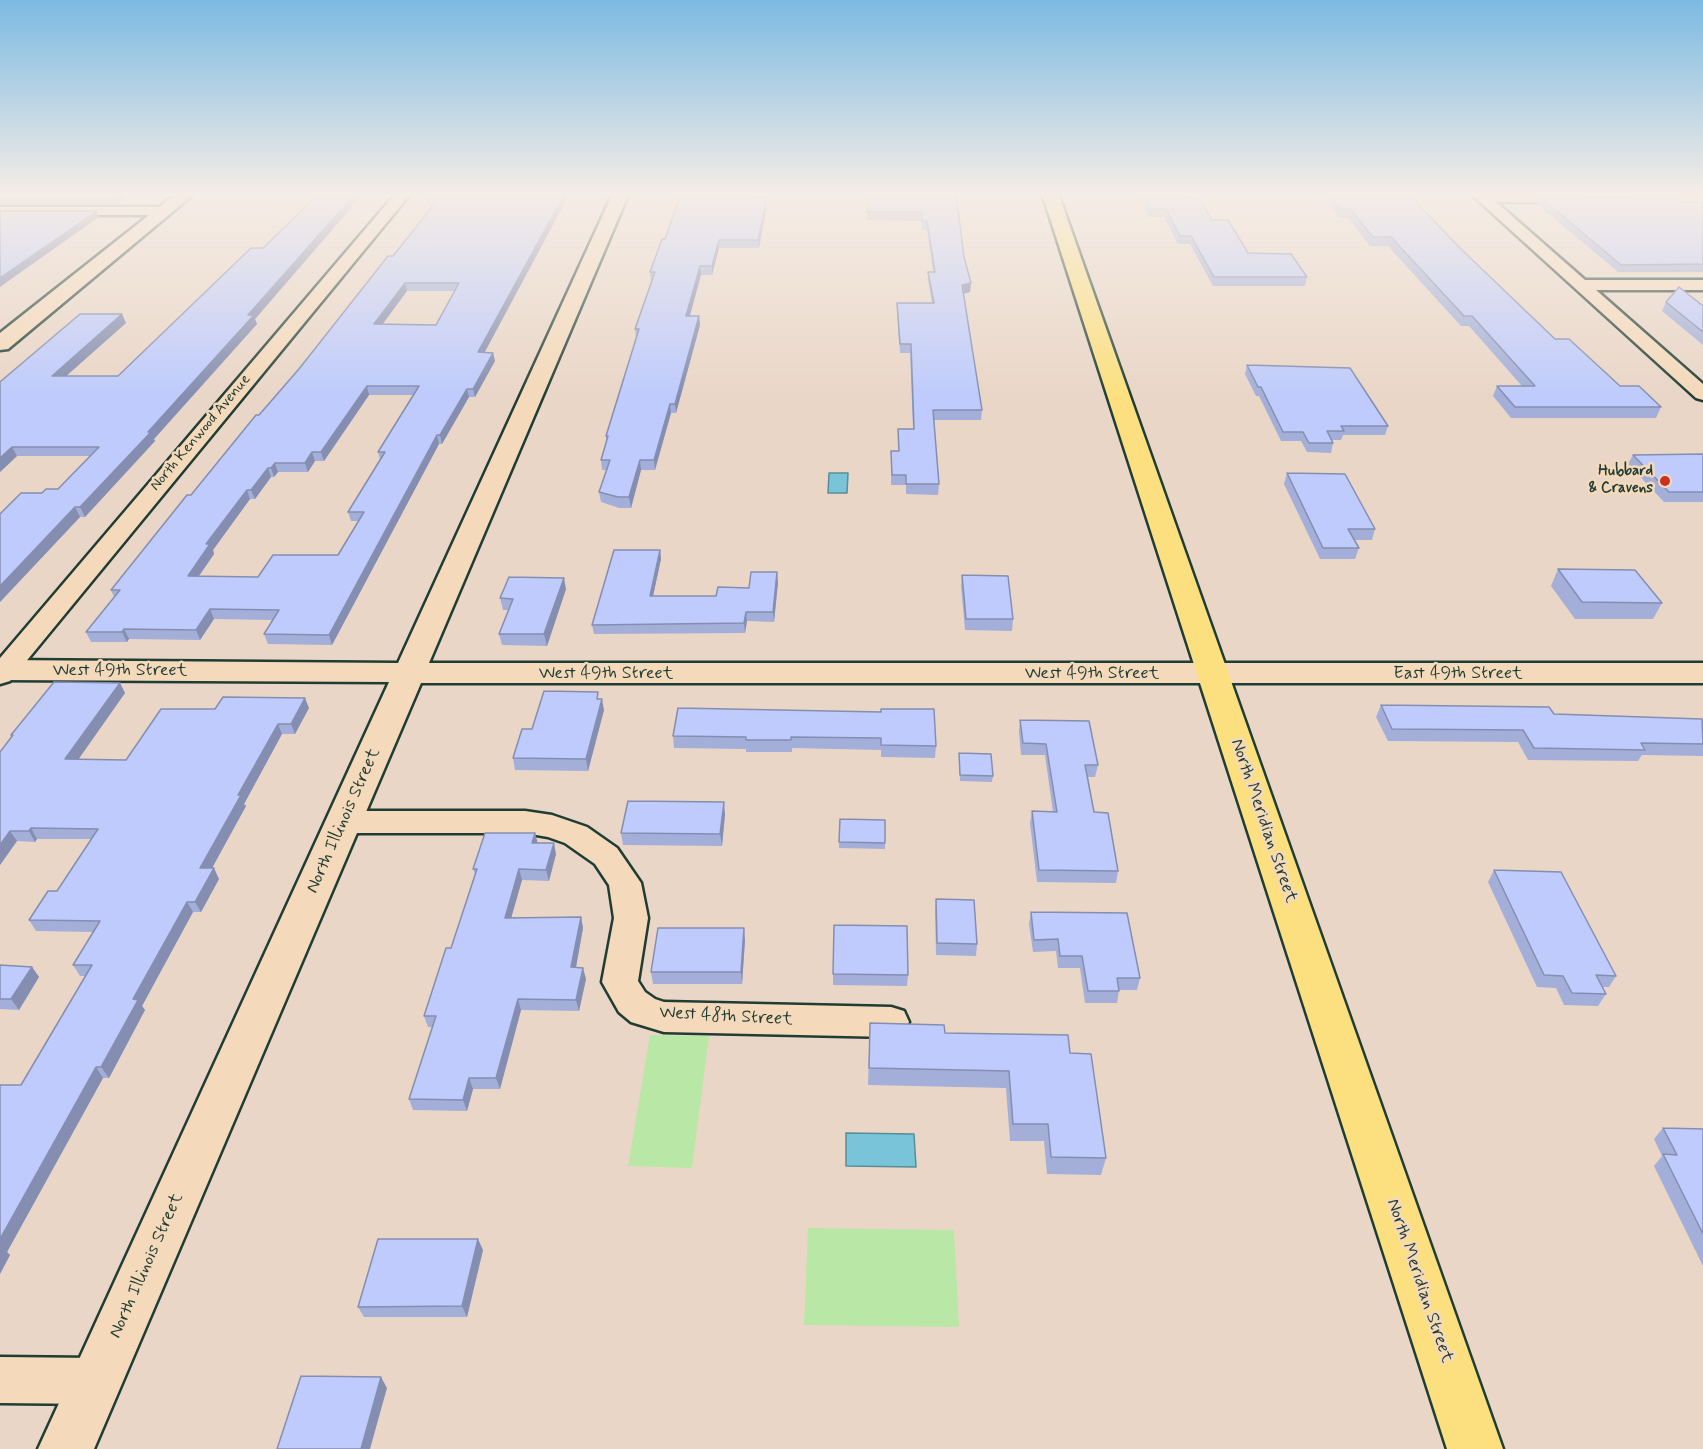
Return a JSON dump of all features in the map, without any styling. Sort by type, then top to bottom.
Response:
[{"type":"main road","name":"North Meridian Street","points":[[1073,261],[1475,1449]]},
{"type":"street","points":[[0,344],[103,261]]},
{"type":"street","name":"North Kenwood Avenue","points":[[1,672],[347,261]]},
{"type":"street","name":"North Illinois Street","points":[[66,1449],[591,261]]},
{"type":"street","points":[[1553,261],[1703,394]]},
{"type":"street","points":[[1580,285],[1703,285]]},
{"type":"street","name":"West 49th Street","points":[[1,672],[1213,674]]},
{"type":"street","name":"East 49th Street","points":[[1213,674],[1703,673]]},
{"type":"street","name":"West 48th Street","points":[[344,822],[525,822],[552,826],[576,835],[606,856],[625,883],[631,918],[620,982],[632,1002],[644,1011],[664,1017],[891,1023]]},
{"type":"street","points":[[0,1380],[96,1381]]},
{"type":"green space","points":[[650,1035],[709,1036],[692,1168],[628,1166]]},
{"type":"green space","points":[[808,1228],[954,1230],[959,1327],[804,1325]]},
{"type":"water","points":[[829,473],[848,473],[847,493],[828,493]]},
{"type":"water","points":[[846,1133],[914,1134],[916,1167],[846,1166]]},
{"type":"building","points":[[0,261],[25,261],[0,278]]},
{"type":"building","points":[[238,261],[296,261],[248,315],[254,315],[148,432],[151,432],[80,507],[75,507],[0,586],[0,514],[21,493],[42,493],[46,489],[58,489],[99,447],[12,447],[0,458],[0,382],[80,314],[122,314],[52,376],[118,376]]},
{"type":"building","points":[[384,261],[528,261],[478,352],[493,353],[473,389],[467,389],[440,435],[437,435],[329,635],[264,634],[279,610],[210,609],[196,630],[124,629],[122,632],[86,632],[120,590],[111,590],[187,495],[191,495],[256,415],[259,415],[299,369]],"holes":[[[405,283],[459,283],[436,325],[374,324]],[[367,386],[419,386],[378,452],[385,452],[348,512],[364,512],[338,555],[273,555],[258,577],[188,576],[210,544],[206,544],[247,490],[251,490],[268,468],[275,463],[305,463],[312,452],[321,452]]]},
{"type":"building","points":[[654,261],[713,261],[712,266],[700,266],[686,316],[699,316],[675,404],[670,404],[654,460],[640,460],[629,497],[618,497],[599,492],[610,460],[601,460],[608,436],[606,436],[639,329],[635,329],[655,272],[650,272]]},
{"type":"building","points":[[933,261],[965,261],[971,283],[962,285],[982,410],[933,410],[939,484],[906,484],[906,475],[892,475],[891,451],[899,451],[898,429],[914,429],[911,344],[900,344],[897,303],[934,303],[928,272],[935,272]]},
{"type":"building","points":[[1205,261],[1296,261],[1307,277],[1214,277]]},
{"type":"building","points":[[1413,261],[1473,261],[1555,339],[1569,339],[1620,386],[1639,386],[1661,407],[1515,407],[1497,386],[1535,386],[1472,316],[1464,316]]},
{"type":"building","points":[[1616,261],[1703,261],[1703,264],[1621,265]]},
{"type":"building","points":[[1679,287],[1703,306],[1703,332],[1666,302]]},
{"type":"building","points":[[1247,365],[1350,368],[1388,426],[1341,426],[1344,431],[1327,431],[1333,443],[1309,443],[1303,432],[1283,432],[1261,387],[1258,387]]},
{"type":"building","points":[[1703,454],[1703,492],[1669,492],[1633,455]]},
{"type":"building","points":[[1287,473],[1345,474],[1375,529],[1348,529],[1359,548],[1323,548]]},
{"type":"building","points":[[614,550],[660,550],[650,596],[716,596],[718,587],[749,588],[751,572],[777,572],[773,612],[746,612],[744,623],[592,625]]},
{"type":"building","points":[[1558,569],[1635,570],[1662,603],[1582,602]]},
{"type":"building","points":[[962,575],[1008,576],[1013,619],[966,619]]},
{"type":"building","points":[[509,577],[564,578],[544,634],[499,634],[513,599],[500,598]]},
{"type":"building","points":[[54,682],[120,683],[65,759],[126,760],[161,709],[215,709],[223,697],[305,698],[291,724],[278,724],[200,868],[214,868],[195,902],[187,902],[133,999],[138,1000],[101,1067],[96,1067],[0,1239],[0,1085],[21,1085],[92,965],[73,965],[100,921],[29,920],[48,891],[57,891],[98,829],[31,828],[29,831],[10,831],[0,845],[0,752]]},
{"type":"building","points":[[544,691],[598,692],[597,699],[602,699],[586,759],[513,758],[522,729],[532,729]]},
{"type":"building","points":[[1381,705],[1549,707],[1554,714],[1702,719],[1703,744],[1641,743],[1645,750],[1534,748],[1523,730],[1392,729]]},
{"type":"building","points":[[678,708],[881,712],[881,709],[934,709],[936,746],[881,745],[881,738],[791,737],[791,740],[746,740],[746,737],[673,736]]},
{"type":"building","points":[[1020,720],[1089,721],[1098,765],[1085,765],[1094,812],[1108,813],[1118,871],[1039,870],[1032,811],[1057,812],[1046,744],[1023,743]]},
{"type":"building","points":[[959,753],[991,754],[993,776],[960,775]]},
{"type":"building","points":[[628,801],[724,802],[720,834],[621,833]]},
{"type":"building","points":[[840,819],[885,820],[885,843],[839,842]]},
{"type":"building","points":[[485,833],[535,833],[532,843],[554,843],[546,870],[519,869],[505,918],[581,917],[571,967],[583,968],[576,1000],[518,999],[496,1078],[469,1078],[463,1100],[409,1099],[436,1016],[424,1016],[446,948],[451,948],[477,869],[473,869]]},
{"type":"building","points":[[1494,870],[1561,872],[1616,976],[1596,975],[1606,994],[1572,993],[1563,976],[1544,975]]},
{"type":"building","points":[[936,899],[974,900],[977,944],[937,943]]},
{"type":"building","points":[[1031,912],[1127,913],[1140,978],[1117,978],[1119,991],[1088,991],[1082,956],[1060,956],[1058,939],[1034,940]]},
{"type":"building","points":[[834,925],[907,926],[908,975],[833,974]]},
{"type":"building","points":[[658,928],[744,928],[741,972],[651,972]]},
{"type":"building","points":[[0,965],[32,967],[11,999],[0,999]]},
{"type":"building","points":[[870,1023],[944,1025],[945,1033],[1068,1035],[1070,1053],[1091,1054],[1106,1158],[1051,1157],[1048,1124],[1013,1124],[1009,1071],[869,1068]]},
{"type":"building","points":[[1663,1128],[1703,1129],[1703,1234],[1663,1154],[1677,1155]]},
{"type":"building","points":[[378,1239],[478,1239],[462,1306],[358,1307]]},
{"type":"building","points":[[301,1376],[381,1377],[361,1449],[277,1449]]},
{"type":"place","name":"Hubbard & Cravens","points":[[1665,481]]}]
